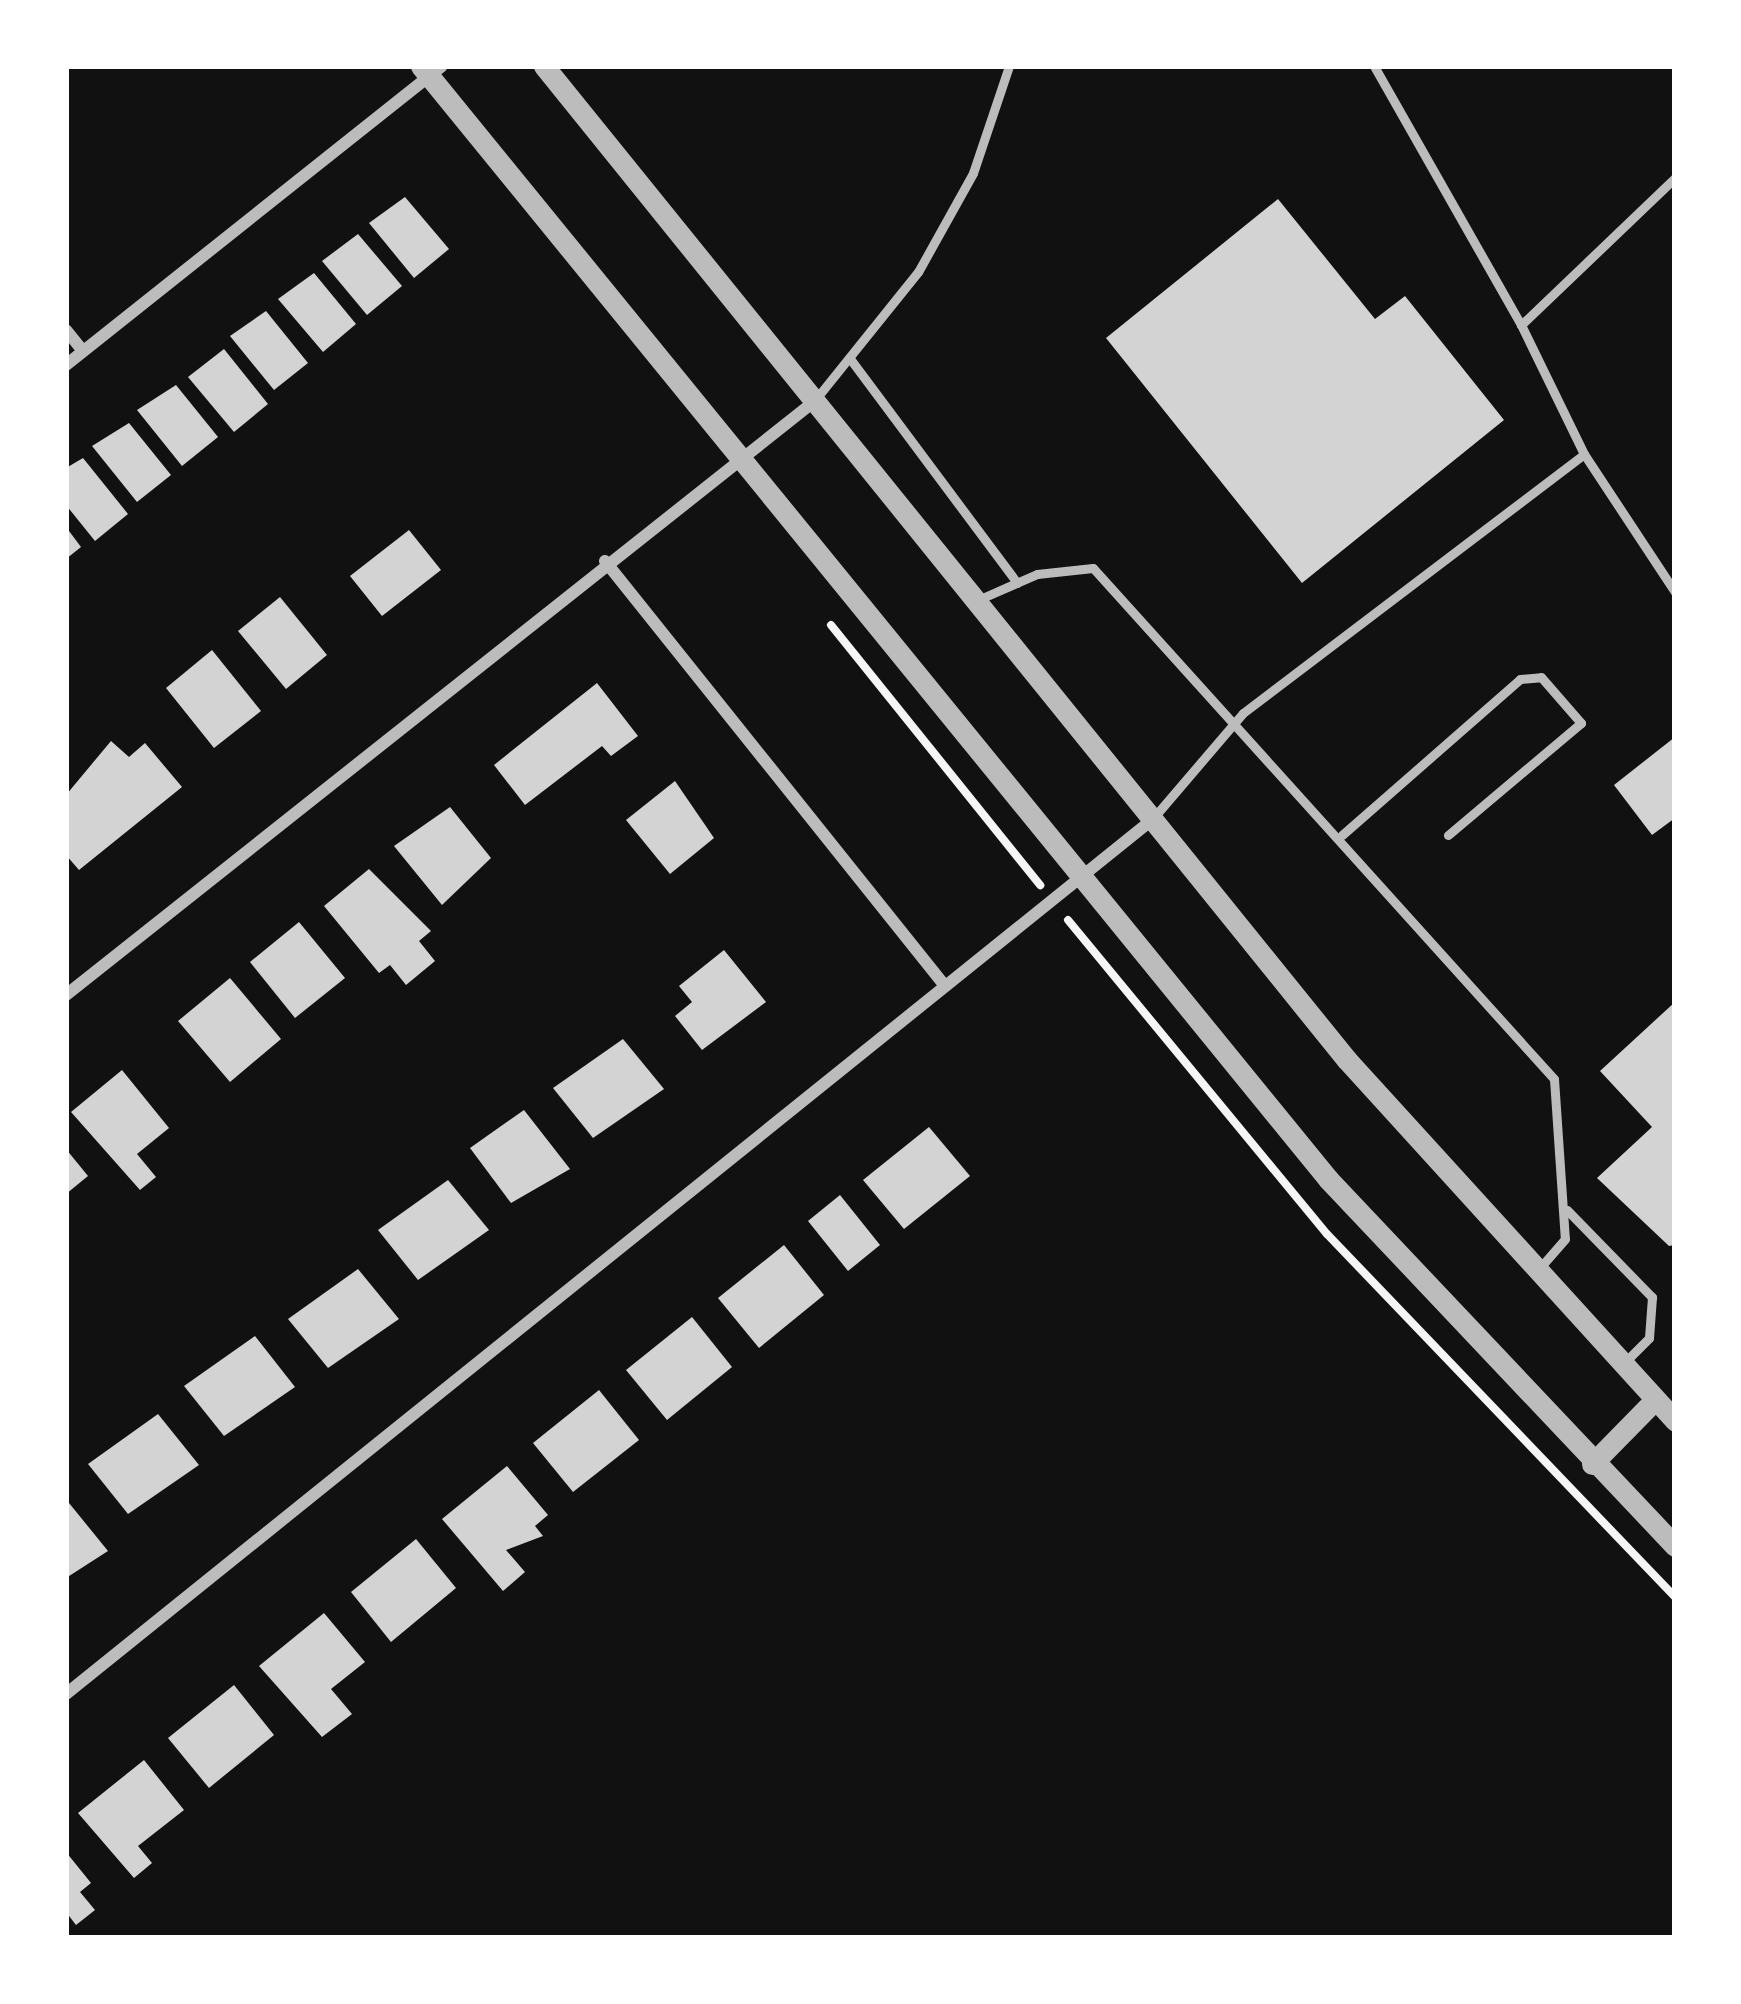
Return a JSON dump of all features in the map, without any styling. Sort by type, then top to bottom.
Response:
[{"type":"street","points":[[544,66],[1152,820],[1535,1274],[1674,1417]]},
{"type":"street","points":[[66,365],[431,70],[1328,1179],[1592,1464],[1675,1546]]},
{"type":"street","points":[[66,330],[83,351]]},
{"type":"street","points":[[66,995],[605,561],[814,401]]},
{"type":"street","points":[[605,561],[945,986]]},
{"type":"street","points":[[66,1694],[1152,820]]},
{"type":"street","points":[[1592,1464],[1654,1401]]},
{"type":"lane","points":[[814,401],[851,360],[973,173],[1009,66]]},
{"type":"lane","points":[[1374,66],[1521,325],[1584,454],[1675,592]]},
{"type":"lane","points":[[1521,325],[1675,178]]},
{"type":"lane","points":[[851,360],[1017,583]]},
{"type":"lane","points":[[1152,820],[1231,728],[1584,454]]},
{"type":"lane","points":[[975,601],[1017,583],[1093,568],[1231,728],[1342,836],[1554,1079],[1567,1209],[1565,1239],[1535,1274]]},
{"type":"lane","points":[[1342,836],[1520,680],[1541,677],[1581,724],[1448,835]]},
{"type":"lane","points":[[1567,1209],[1652,1297],[1649,1338],[1622,1366]]},
{"type":"building","points":[[405,197],[449,249],[414,278],[369,223]]},
{"type":"building","points":[[1278,199],[1375,319],[1405,296],[1504,420],[1302,583],[1106,338]]},
{"type":"building","points":[[358,234],[402,286],[367,315],[322,261]]},
{"type":"building","points":[[314,273],[356,324],[323,352],[278,299]]},
{"type":"building","points":[[266,311],[308,363],[274,390],[230,336]]},
{"type":"building","points":[[224,349],[268,404],[234,432],[188,377]]},
{"type":"building","points":[[176,385],[218,437],[182,466],[137,410]]},
{"type":"building","points":[[129,423],[171,475],[137,502],[92,446]]},
{"type":"building","points":[[83,458],[128,514],[95,541],[66,505],[66,468]]},
{"type":"building","points":[[66,527],[81,547],[66,559]]},
{"type":"building","points":[[409,530],[441,570],[382,616],[350,576]]},
{"type":"building","points":[[280,597],[327,655],[286,689],[238,631]]},
{"type":"building","points":[[212,650],[261,711],[214,748],[166,688]]},
{"type":"building","points":[[597,683],[638,736],[611,756],[602,746],[525,805],[494,765]]},
{"type":"building","points":[[1675,737],[1675,818],[1652,835],[1614,785]]},
{"type":"building","points":[[111,741],[129,757],[145,743],[182,787],[79,870],[66,855],[66,795]]},
{"type":"building","points":[[675,781],[714,838],[670,874],[626,820]]},
{"type":"building","points":[[450,807],[491,858],[442,905],[394,846]]},
{"type":"building","points":[[369,869],[431,931],[419,941],[435,961],[406,985],[390,965],[379,973],[324,906]]},
{"type":"building","points":[[299,922],[345,978],[295,1018],[250,962]]},
{"type":"building","points":[[724,950],[766,1002],[702,1050],[675,1016],[692,1002],[679,986]]},
{"type":"building","points":[[230,978],[281,1039],[230,1082],[178,1021]]},
{"type":"building","points":[[1675,1002],[1675,1245],[1669,1246],[1597,1178],[1652,1127],[1600,1071]]},
{"type":"building","points":[[623,1039],[664,1089],[593,1138],[553,1088]]},
{"type":"building","points":[[122,1070],[169,1128],[137,1154],[156,1177],[140,1190],[71,1112]]},
{"type":"building","points":[[524,1110],[570,1169],[511,1203],[470,1148]]},
{"type":"building","points":[[929,1127],[970,1176],[904,1229],[863,1180]]},
{"type":"building","points":[[66,1149],[88,1176],[66,1194]]},
{"type":"building","points":[[448,1180],[489,1230],[418,1280],[378,1230]]},
{"type":"building","points":[[840,1195],[880,1245],[848,1271],[808,1221]]},
{"type":"building","points":[[784,1245],[824,1295],[759,1348],[718,1298]]},
{"type":"building","points":[[358,1269],[399,1319],[328,1368],[288,1319]]},
{"type":"building","points":[[692,1317],[732,1367],[667,1420],[626,1370]]},
{"type":"building","points":[[255,1336],[295,1387],[224,1436],[184,1386]]},
{"type":"building","points":[[599,1390],[639,1440],[573,1492],[533,1443]]},
{"type":"building","points":[[158,1414],[199,1465],[128,1514],[88,1464]]},
{"type":"building","points":[[507,1466],[548,1515],[535,1526],[543,1536],[506,1550],[525,1572],[503,1591],[442,1519]]},
{"type":"building","points":[[69,1503],[108,1551],[66,1578],[66,1506]]},
{"type":"building","points":[[416,1539],[456,1588],[391,1642],[351,1592]]},
{"type":"building","points":[[324,1613],[365,1662],[331,1689],[352,1714],[322,1737],[259,1666]]},
{"type":"building","points":[[234,1685],[274,1735],[209,1788],[168,1738]]},
{"type":"building","points":[[144,1760],[184,1810],[138,1846],[152,1863],[134,1878],[78,1813]]},
{"type":"building","points":[[66,1852],[91,1883],[80,1892],[95,1910],[76,1925],[66,1912]]}]
